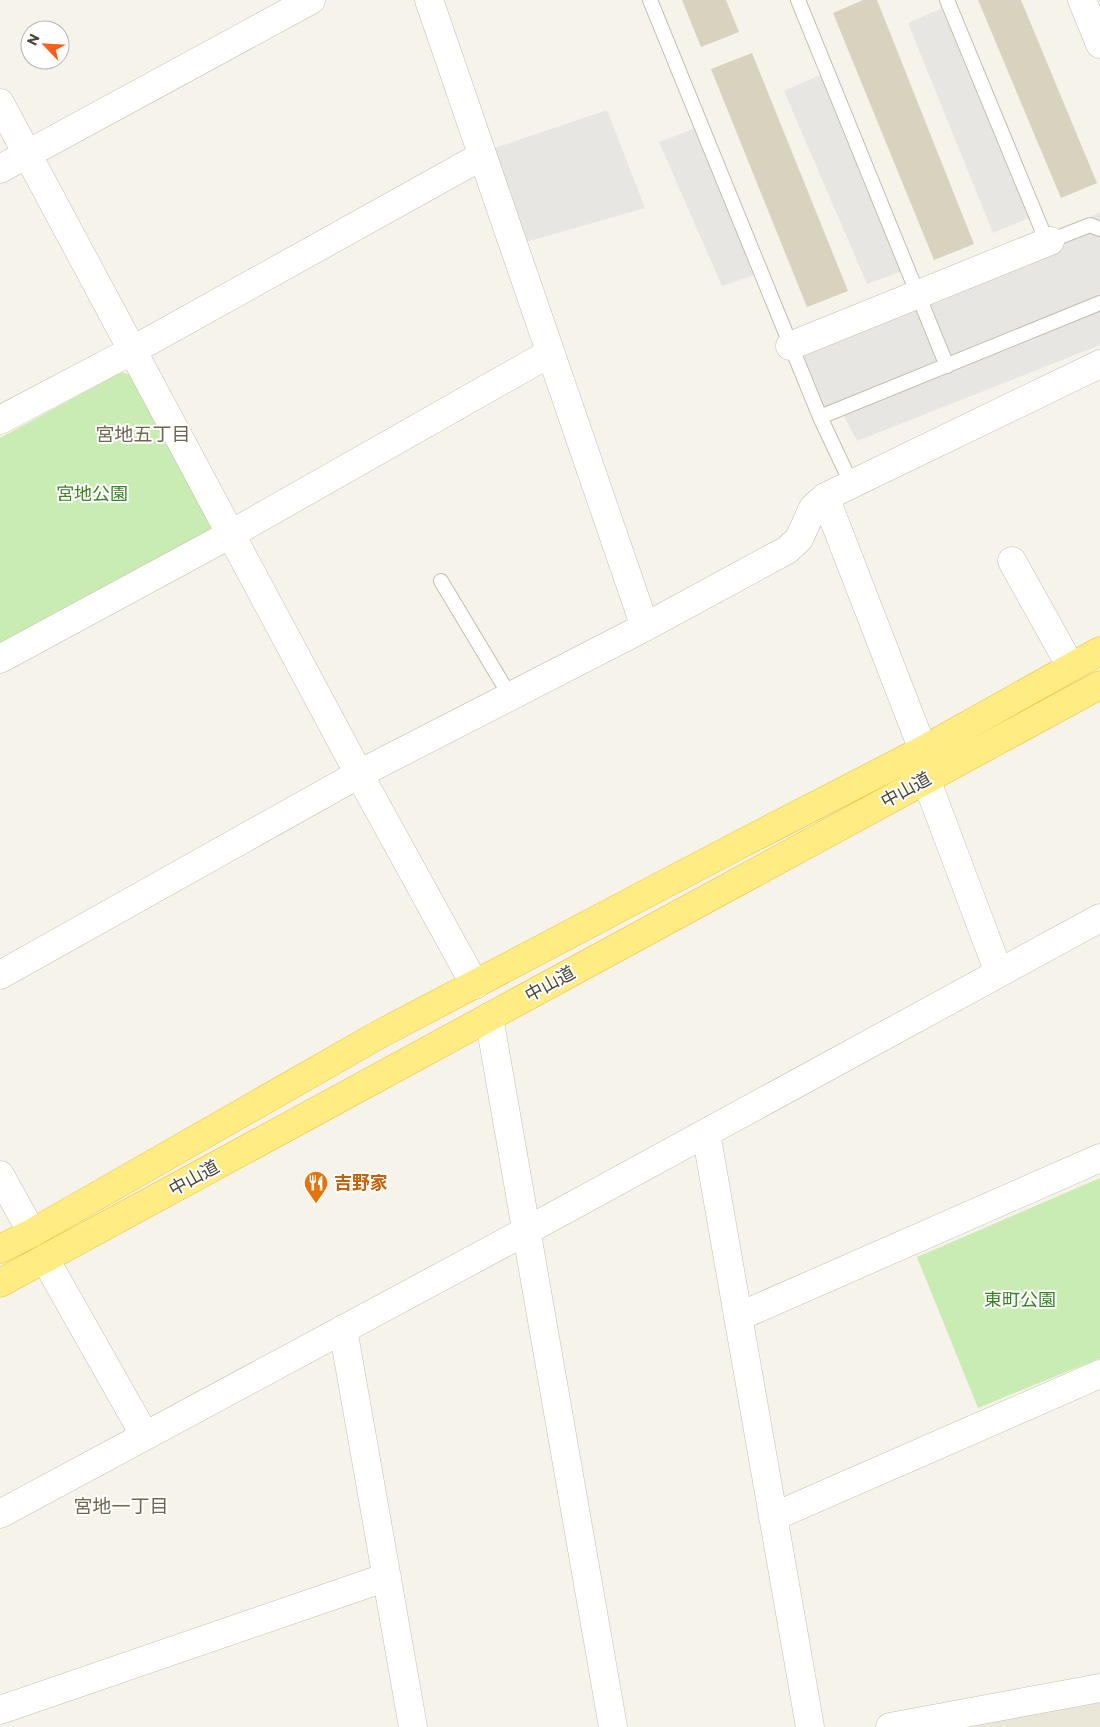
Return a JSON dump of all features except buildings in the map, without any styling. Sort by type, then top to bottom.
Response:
[{"type":"highway","name":"中山道","points":[[0,1249],[32,1233],[380,1034],[923,750],[1100,652]]},
{"type":"highway","name":"中山道","points":[[0,1283],[1100,684]]},
{"type":"street","points":[[0,169],[311,0]]},
{"type":"street","points":[[429,0],[645,627]]},
{"type":"street","points":[[1082,0],[1100,44]]},
{"type":"street","points":[[0,103],[474,985]]},
{"type":"street","points":[[0,420],[133,350],[482,156]]},
{"type":"street","points":[[790,346],[1050,240]]},
{"type":"street","points":[[0,660],[231,534],[550,353]]},
{"type":"street","points":[[0,975],[359,774],[645,627],[786,550],[799,539],[813,508],[825,497],[1100,364]]},
{"type":"street","points":[[825,497],[923,750]]},
{"type":"street","points":[[1012,561],[1071,667]]},
{"type":"street","points":[[926,779],[999,973]]},
{"type":"street","points":[[0,1514],[528,1230],[1100,918]]},
{"type":"street","points":[[489,1017],[528,1230],[613,1727]]},
{"type":"street","points":[[706,1133],[810,1727]]},
{"type":"street","points":[[738,1317],[1100,1158]]},
{"type":"street","points":[[0,1175],[32,1233]]},
{"type":"street","points":[[45,1259],[145,1436]]},
{"type":"street","points":[[343,1329],[413,1727]]},
{"type":"street","points":[[773,1517],[1100,1374]]},
{"type":"street","points":[[0,1710],[387,1577]]},
{"type":"street","points":[[890,1727],[962,1720],[1100,1688]]},
{"type":"lane","points":[[650,0],[790,346],[820,417],[852,484]]},
{"type":"lane","points":[[798,0],[946,366]]},
{"type":"lane","points":[[947,0],[1046,242],[1090,226],[1100,229]]},
{"type":"lane","points":[[820,417],[1100,303]]},
{"type":"lane","points":[[441,580],[510,696]]},
{"type":"shaded area","points":[[949,5],[1036,215],[993,233],[908,23]]},
{"type":"shaded area","points":[[827,72],[908,269],[867,284],[784,91]]},
{"type":"shaded area","points":[[607,110],[645,208],[526,242],[492,149]]},
{"type":"shaded area","points":[[701,126],[761,273],[722,286],[659,142]]},
{"type":"shaded area","points":[[1100,212],[1100,345],[857,441],[840,409],[820,417],[790,346],[1090,226],[1091,216]]},
{"type":"shaded area","points":[[1100,1682],[1100,1727],[890,1727]]},
{"type":"green space","name":"宮地公園","points":[[121,372],[133,376],[212,526],[207,536],[0,647],[0,438]]},
{"type":"green space","name":"東町公園","points":[[1100,1178],[1100,1358],[978,1408],[917,1257]]},
{"type":"place","name":"吉野家","points":[[316,1204]]},
{"type":"district","name":"宮地五丁目","points":[[143,434]]},
{"type":"district","name":"宮地一丁目","points":[[121,1506]]}]
